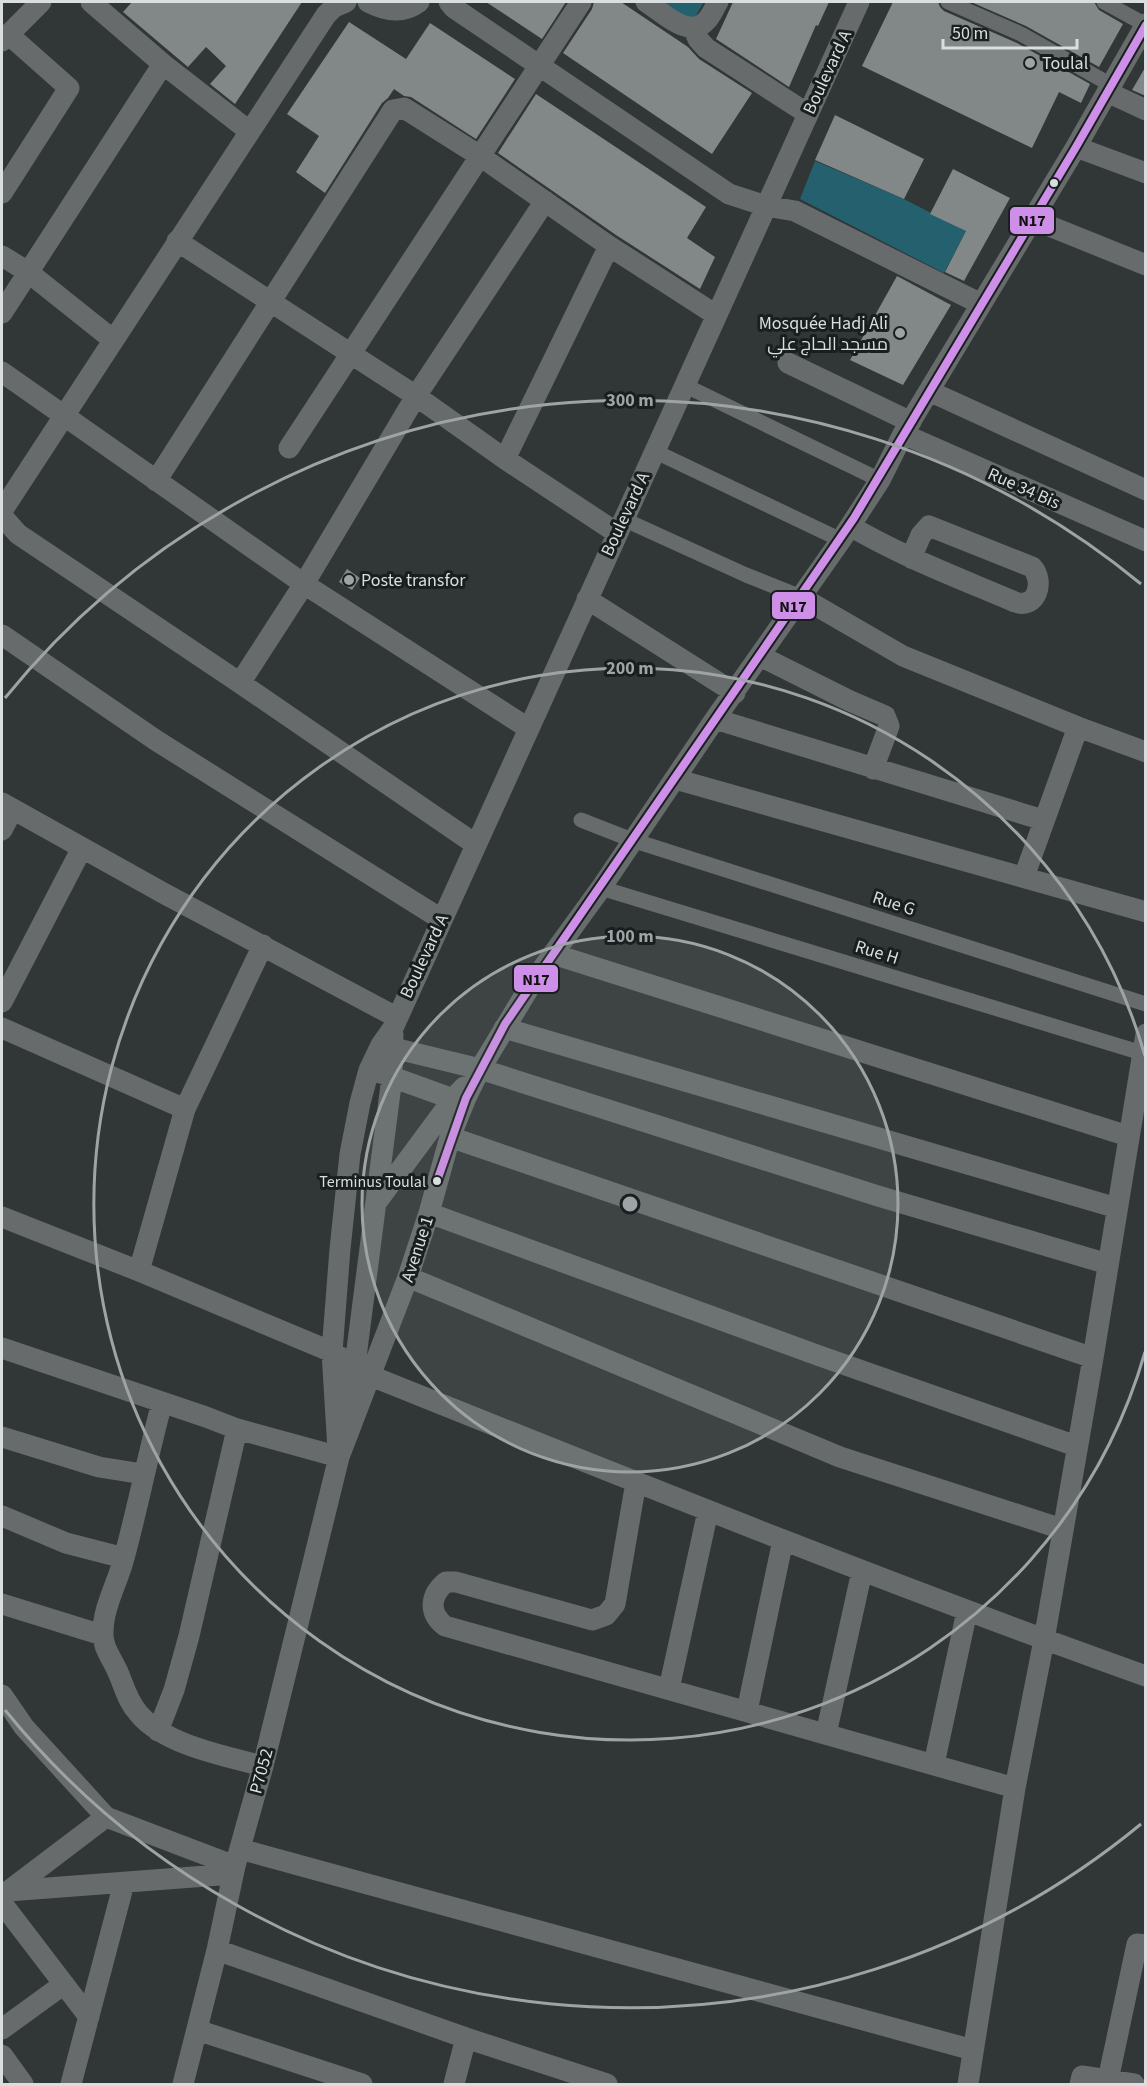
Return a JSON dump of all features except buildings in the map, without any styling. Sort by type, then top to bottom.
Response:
[{"type":"street","points":[[2,193],[69,88],[5,38],[41,2]]},
{"type":"street","points":[[91,2],[113,9],[163,64],[249,131]]},
{"type":"street","points":[[2,511],[328,8],[346,2]]},
{"type":"street","points":[[368,2],[390,10],[411,6],[452,5],[729,194],[766,207],[795,211],[981,304]]},
{"type":"street","points":[[289,448],[581,2]]},
{"type":"street","points":[[646,2],[681,25],[693,28],[705,22],[718,2]]},
{"type":"street","name":"Boulevard A","points":[[332,1352],[350,1154],[369,1070],[391,1034],[475,844],[860,2]]},
{"type":"street","points":[[948,2],[1021,34],[1146,110]]},
{"type":"street","points":[[340,1249],[459,1100],[553,954],[601,888],[880,480],[907,428],[1076,147],[1145,24],[1104,2]]},
{"type":"street","points":[[693,28],[698,39],[706,48],[808,114]]},
{"type":"street","points":[[2,313],[163,64]]},
{"type":"street","points":[[156,481],[393,110],[404,108],[480,156],[609,246],[716,315]]},
{"type":"street","points":[[1076,147],[1146,173]]},
{"type":"street","points":[[240,683],[304,584],[416,396],[545,201]]},
{"type":"street","points":[[1032,219],[1146,265]]},
{"type":"street","points":[[177,241],[416,396],[506,459],[620,526],[801,597],[903,656],[1077,727],[1146,752]]},
{"type":"street","points":[[506,459],[609,246]]},
{"type":"street","points":[[2,256],[28,272],[112,339]]},
{"type":"street","name":"Rue 34 Bis","points":[[788,363],[907,428],[1146,541]]},
{"type":"street","points":[[2,372],[304,584],[528,728]]},
{"type":"street","points":[[684,385],[880,480]]},
{"type":"street","points":[[929,391],[1146,490]]},
{"type":"street","points":[[654,451],[845,533],[887,548],[1021,604],[1030,603],[1040,584],[1032,567],[930,526],[921,535],[911,558]]},
{"type":"street","points":[[2,516],[18,534],[475,844]]},
{"type":"street","points":[[587,599],[735,693]]},
{"type":"street","points":[[2,635],[157,741],[441,919]]},
{"type":"street","points":[[760,656],[885,716],[889,726],[873,769]]},
{"type":"street","points":[[715,719],[1043,820]]},
{"type":"street","points":[[1024,877],[1077,727]]},
{"type":"street","points":[[675,779],[898,844],[1146,912]]},
{"type":"street","points":[[2,830],[7,806],[165,894],[263,945],[391,1034],[480,1069],[878,1196],[1108,1264]]},
{"type":"street","name":"Rue G","points":[[581,820],[632,840],[1146,1004]]},
{"type":"street","points":[[2,1002],[82,848]]},
{"type":"street","name":"Rue H","points":[[601,888],[1144,1044]]},
{"type":"street","points":[[139,1271],[185,1109],[263,945]]},
{"type":"street","points":[[553,954],[1128,1136]]},
{"type":"street","points":[[2,1028],[185,1109]]},
{"type":"street","points":[[504,1028],[1117,1209]]},
{"type":"street","name":"Boulevard A","points":[[363,1370],[375,1206],[392,1077],[391,1034]]},
{"type":"street","points":[[968,2085],[1015,1788],[1044,1640],[1093,1358],[1144,1044]]},
{"type":"street","points":[[369,1070],[459,1100]]},
{"type":"street","name":"Avenue 1","points":[[363,1370],[408,1277],[429,1213],[459,1100]]},
{"type":"street","points":[[450,1137],[1093,1358]]},
{"type":"street","points":[[429,1213],[828,1359],[1076,1446]]},
{"type":"street","points":[[2,1217],[139,1271],[332,1352],[363,1370],[708,1511],[967,1611],[1146,1676]]},
{"type":"street","points":[[408,1277],[840,1457],[1062,1529]]},
{"type":"street","points":[[2,1348],[237,1429],[339,1457]]},
{"type":"street","name":"P7052","points":[[332,1352],[339,1457]]},
{"type":"street","name":"P7052","points":[[183,2085],[236,1863],[263,1766],[339,1457],[363,1370]]},
{"type":"street","points":[[162,1403],[124,1558],[103,1622],[102,1635],[105,1648],[118,1671],[125,1694],[139,1715],[158,1731],[204,1751],[263,1766]]},
{"type":"street","points":[[158,1731],[174,1690],[189,1636],[237,1429]]},
{"type":"street","points":[[2,1437],[99,1467],[143,1474]]},
{"type":"street","points":[[636,1482],[615,1604],[606,1615],[592,1620],[456,1582],[446,1582],[438,1589],[432,1609],[436,1619],[445,1626],[1015,1788]]},
{"type":"street","points":[[669,1689],[708,1511]]},
{"type":"street","points":[[2,1516],[66,1543],[124,1558]]},
{"type":"street","points":[[747,1711],[783,1540]]},
{"type":"street","points":[[826,1734],[862,1571]]},
{"type":"street","points":[[2,1604],[102,1635]]},
{"type":"street","points":[[934,1764],[967,1611]]},
{"type":"street","points":[[2,1695],[24,1727],[106,1817],[236,1863],[973,2050]]},
{"type":"street","points":[[4,1897],[106,1817]]},
{"type":"street","points":[[4,1897],[124,1883],[236,1863]]},
{"type":"street","points":[[71,2085],[124,1883]]},
{"type":"street","points":[[4,1897],[89,2017]]},
{"type":"street","points":[[1108,2080],[1137,1944],[1146,1946]]},
{"type":"street","points":[[217,1950],[607,2085]]},
{"type":"street","points":[[2,2030],[64,1984]]},
{"type":"street","points":[[197,2030],[362,2085]]},
{"type":"street","points":[[454,2085],[466,2038]]},
{"type":"street","points":[[2,2055],[23,2085]]},
{"type":"street","points":[[1080,2085],[1082,2076],[1132,2084]]},
{"type":"shaded area","points":[[660,2],[704,2],[695,17],[690,19]]},
{"type":"shaded area","points":[[815,161],[904,199],[966,231],[944,273],[800,199]]},
{"type":"transit line","name":"N17","points":[[437,1181],[466,1098],[505,1024],[854,518],[1076,147],[1146,25]]},
{"type":"place","name":"Toulal","points":[[1030,63]]},
{"type":"place","name":"Mosquée Hadj Ali مسجد الحاج علي","points":[[900,333]]},
{"type":"place","name":"Poste transfor","points":[[349,580]]},
{"type":"place","name":"Terminus Toulal","points":[[437,1181]]}]
